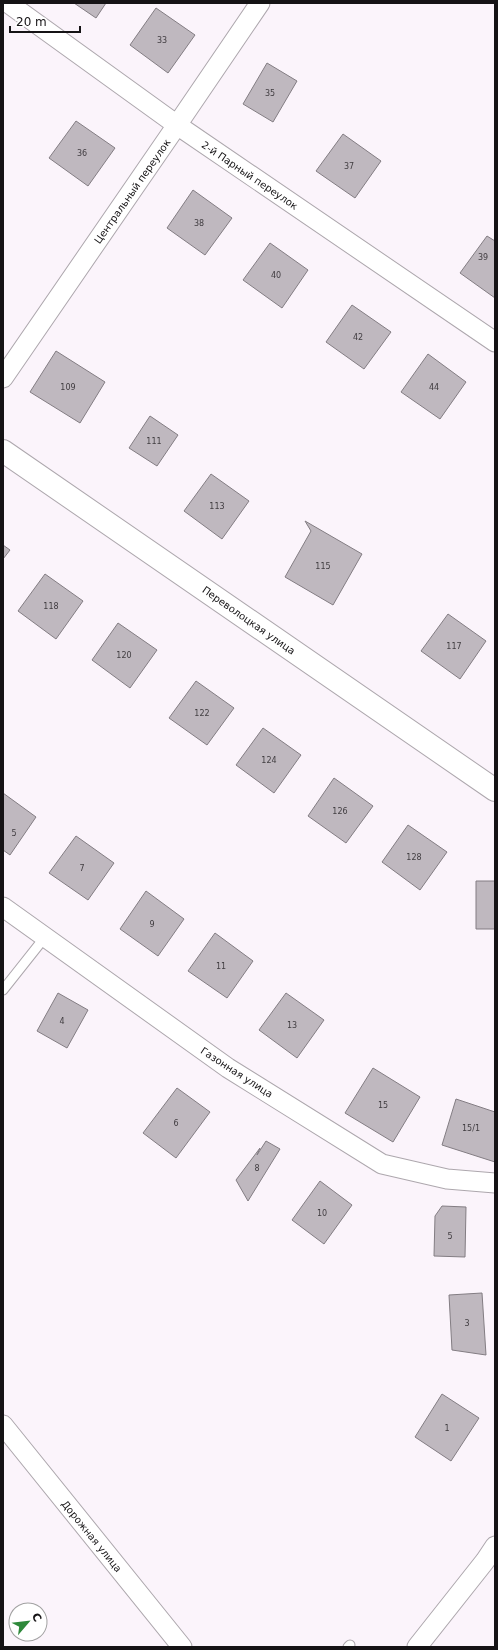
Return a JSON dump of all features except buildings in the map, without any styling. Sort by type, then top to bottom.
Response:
[{"type":"street","name":"2-й Парный переулок","points":[[8,3],[178,125],[495,342]]},
{"type":"street","name":"Центральный переулок","points":[[3,378],[178,125],[260,3]]},
{"type":"street","name":"Переволоцкая улица","points":[[3,451],[495,790]]},
{"type":"street","name":"Газонная улица","points":[[3,907],[228,1068],[382,1164],[447,1179],[495,1183]]},
{"type":"street","name":"Дорожная улица","points":[[3,1425],[182,1647]]},
{"type":"street","points":[[417,1647],[486,1561],[495,1546]]},
{"type":"lane","points":[[3,990],[45,937]]}]
